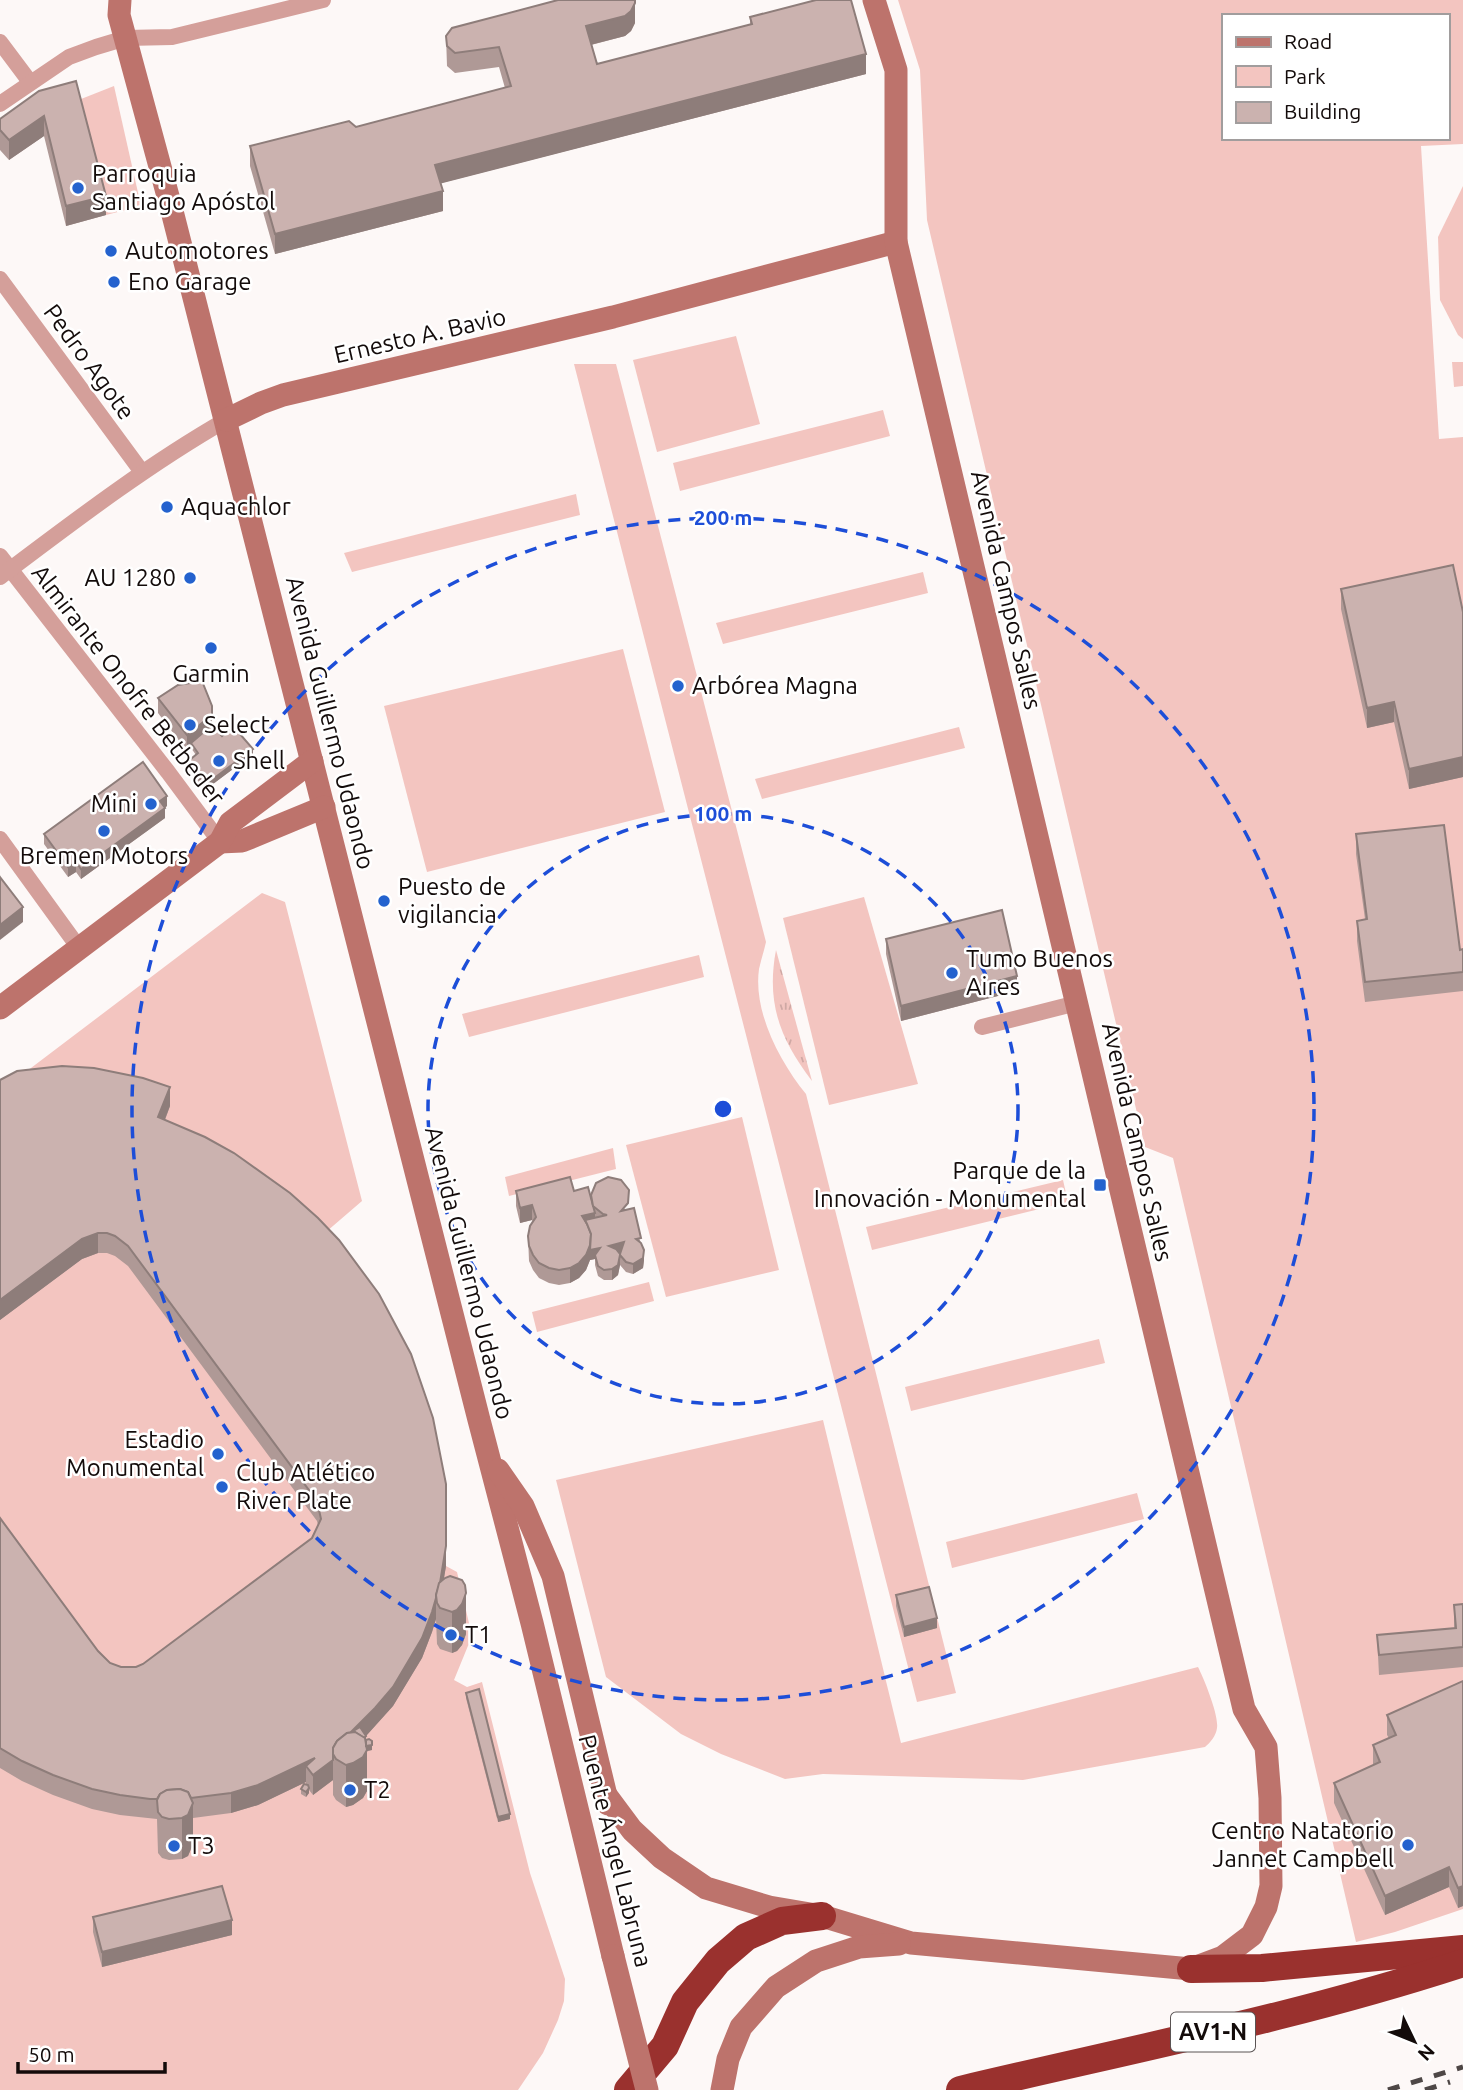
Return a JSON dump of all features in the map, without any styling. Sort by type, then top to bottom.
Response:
[{"type":"highway","points":[[628,2090],[665,2046],[685,2002],[718,1961],[746,1937],[782,1921],[822,1916]]},
{"type":"highway","points":[[1191,1969],[1262,1968],[1463,1949]]},
{"type":"highway","name":"AV1-N","points":[[960,2090],[1281,2016],[1392,1987],[1463,1963]]},
{"type":"main road","name":"Avenida Guillermo Udaondo","points":[[120,0],[120,15],[226,420],[532,1623]]},
{"type":"main road","name":"Avenida Campos Salles","points":[[874,0],[896,71],[896,242],[1244,1709],[1266,1747],[1270,1798],[1271,1886],[1266,1907],[1252,1935],[1223,1957],[1191,1969]]},
{"type":"main road","name":"Ernesto A. Bavio","points":[[226,420],[283,395],[613,317],[896,242]]},
{"type":"main road","points":[[0,1007],[220,842],[230,823],[312,761]]},
{"type":"main road","points":[[220,842],[242,841],[324,807]]},
{"type":"main road","name":"Avenida Guillermo Udaondo","points":[[490,1459],[523,1506],[554,1576],[603,1791],[617,1829]]},
{"type":"main road","name":"Puente Ángel Labruna","points":[[532,1623],[647,2090]]},
{"type":"main road","points":[[603,1791],[632,1830],[662,1858],[706,1888],[769,1907],[822,1916],[911,1943]]},
{"type":"main road","points":[[722,2090],[727,2059],[741,2027],[776,1987],[816,1961],[859,1947],[911,1943],[1191,1969]]},
{"type":"street","points":[[0,104],[69,57],[126,38],[172,37],[323,0]]},
{"type":"street","points":[[0,43],[30,82]]},
{"type":"street","name":"Pedro Agote","points":[[0,279],[142,472]]},
{"type":"street","name":"Ernesto A. Bavio","points":[[5,573],[142,472],[226,420]]},
{"type":"street","name":"Almirante Onofre Betbeder","points":[[0,556],[5,573],[168,772],[220,842]]},
{"type":"street","points":[[0,839],[79,948]]},
{"type":"street","points":[[982,1027],[1077,1003]]},
{"type":"green space","points":[[898,0],[1463,0],[1463,144],[1421,146],[1439,439],[1463,437],[1463,1909],[1395,1932],[1356,1942],[1173,1158],[1145,1147],[927,220],[920,70]]},
{"type":"green space","points":[[114,86],[141,206],[106,215],[76,101]]},
{"type":"green space","points":[[1463,186],[1463,339],[1458,335],[1440,300],[1438,237]]},
{"type":"green space","points":[[736,336],[760,424],[657,452],[633,360]]},
{"type":"green space","points":[[1452,362],[1463,362],[1463,386],[1454,387]]},
{"type":"green space","points":[[574,364],[616,364],[766,942],[758,985],[764,1019],[778,1052],[806,1094],[956,1693],[917,1702]]},
{"type":"green space","points":[[883,410],[890,436],[680,491],[673,463]]},
{"type":"green space","points":[[576,494],[580,515],[352,572],[344,553]]},
{"type":"green space","points":[[923,572],[928,593],[723,644],[716,623]]},
{"type":"green space","points":[[623,649],[665,812],[427,872],[384,706]]},
{"type":"green space","points":[[959,727],[965,748],[762,799],[755,779]]},
{"type":"green space","name":"Club Atlético River Plate","points":[[262,893],[285,902],[362,1201],[319,1238],[446,1504],[446,1566],[457,1572],[472,1636],[454,1680],[467,1687],[482,1682],[530,1873],[565,1979],[564,2001],[543,2053],[518,2090],[0,2090],[0,1099],[27,1071]]},
{"type":"green space","points":[[864,897],[918,1084],[829,1105],[783,918]]},
{"type":"green space","points":[[776,950],[812,1081],[791,1050],[778,1020],[773,987]]},
{"type":"green space","points":[[699,955],[704,977],[469,1037],[462,1014]]},
{"type":"green space","points":[[742,1117],[779,1270],[666,1297],[626,1145]]},
{"type":"green space","points":[[613,1148],[616,1169],[509,1196],[505,1177]]},
{"type":"green space","points":[[1063,1180],[1068,1202],[872,1250],[866,1227]]},
{"type":"green space","points":[[649,1282],[654,1301],[537,1332],[532,1312]]},
{"type":"green space","points":[[1099,1339],[1105,1363],[911,1411],[905,1387]]},
{"type":"green space","points":[[823,1420],[901,1743],[1198,1667],[1216,1715],[1216,1731],[1211,1741],[1205,1747],[1023,1780],[823,1774],[785,1779],[721,1754],[681,1734],[606,1677],[556,1480]]},
{"type":"green space","points":[[1137,1493],[1144,1519],[952,1568],[946,1542]]},
{"type":"building","points":[[558,0],[635,0],[631,11],[625,16],[586,26],[597,64],[752,24],[750,17],[816,0],[851,0],[866,54],[435,165],[443,191],[275,234],[250,146],[349,121],[356,127],[511,86],[499,47],[455,53],[447,46],[446,36],[452,28]]},
{"type":"building","name":"Parroquia Santiago Apóstol","points":[[76,81],[106,196],[66,206],[44,116],[9,140],[0,130],[0,119],[39,91]]},
{"type":"building","points":[[1453,565],[1463,612],[1463,757],[1409,769],[1394,702],[1367,708],[1341,589]]},
{"type":"building","points":[[202,681],[212,706],[212,715],[187,735],[158,698],[178,685]]},
{"type":"building","points":[[212,725],[222,736],[233,726],[253,749],[205,785],[186,763],[198,753],[191,743]]},
{"type":"building","name":"Bremen Motors","points":[[143,762],[167,796],[160,801],[165,808],[81,869],[76,862],[68,867],[44,834]]},
{"type":"building","points":[[1444,825],[1460,950],[1463,949],[1463,972],[1365,982],[1357,921],[1367,919],[1356,834]]},
{"type":"building","points":[[0,877],[23,907],[0,925]]},
{"type":"building","name":"Tumo Buenos Aires","points":[[1002,910],[1017,976],[901,1006],[886,939]]},
{"type":"building","name":"Estadio Monumental","points":[[62,1066],[94,1068],[143,1078],[170,1087],[158,1117],[234,1153],[290,1193],[318,1218],[339,1240],[379,1294],[411,1354],[433,1418],[446,1484],[446,1546],[440,1583],[422,1638],[393,1687],[350,1733],[337,1741],[333,1748],[333,1760],[313,1775],[306,1766],[315,1758],[258,1785],[231,1793],[191,1798],[188,1792],[180,1789],[167,1790],[157,1799],[150,1799],[92,1789],[53,1775],[0,1748],[0,1518],[98,1651],[110,1663],[121,1667],[143,1664],[312,1538],[321,1519],[317,1501],[128,1246],[115,1236],[98,1233],[82,1239],[0,1300],[0,1080],[17,1071]]},
{"type":"building","points":[[570,1177],[574,1191],[588,1187],[595,1213],[582,1216],[591,1234],[586,1255],[570,1268],[559,1270],[539,1263],[533,1255],[528,1236],[536,1217],[532,1205],[520,1208],[516,1191]]},
{"type":"building","points":[[608,1177],[621,1180],[629,1190],[628,1203],[621,1211],[634,1208],[641,1238],[636,1239],[644,1250],[643,1258],[633,1264],[626,1262],[620,1255],[618,1265],[604,1270],[598,1266],[595,1255],[600,1248],[590,1250],[591,1234],[585,1220],[607,1215],[593,1206],[591,1195],[596,1183]],"holes":[[[624,1242],[620,1254],[616,1249],[609,1246]]]},
{"type":"building","points":[[450,1576],[462,1580],[466,1593],[462,1604],[452,1612],[440,1608],[436,1595],[439,1583]]},
{"type":"building","points":[[929,1587],[937,1618],[904,1627],[896,1595]]},
{"type":"building","points":[[1463,1604],[1463,1647],[1379,1655],[1377,1635],[1456,1628],[1454,1605]]},
{"type":"building","name":"Centro Natatorio Jannet Campbell","points":[[1463,1681],[1463,1886],[1458,1888],[1449,1867],[1385,1896],[1334,1783],[1380,1762],[1373,1745],[1396,1735],[1387,1715]]},
{"type":"building","points":[[479,1689],[510,1814],[498,1817],[466,1693]]},
{"type":"building","points":[[360,1727],[366,1736],[364,1738],[355,1732],[351,1733]]},
{"type":"building","points":[[355,1732],[365,1738],[367,1750],[363,1757],[346,1765],[336,1759],[333,1748],[347,1733]]},
{"type":"building","points":[[369,1739],[372,1745],[366,1746],[366,1740]]},
{"type":"building","points":[[304,1784],[309,1788],[306,1792],[301,1789]]},
{"type":"building","points":[[180,1789],[188,1792],[193,1803],[188,1815],[169,1819],[162,1817],[158,1812],[157,1800],[160,1794],[167,1790]]},
{"type":"building","points":[[222,1886],[232,1920],[102,1952],[93,1917]]},
{"type":"railway","points":[[1388,2090],[1463,2067]]},
{"type":"railway","points":[[1425,2090],[1450,2082]]},
{"type":"place","name":"Parroquia Santiago Apóstol","points":[[78,188]]},
{"type":"place","name":"Automotores","points":[[111,251]]},
{"type":"place","name":"Eno Garage","points":[[114,282]]},
{"type":"place","name":"Aquachlor","points":[[167,507]]},
{"type":"place","name":"AU 1280","points":[[190,578]]},
{"type":"place","name":"Garmin","points":[[211,648]]},
{"type":"place","name":"Arbórea Magna","points":[[678,686]]},
{"type":"place","name":"Select","points":[[190,725]]},
{"type":"place","name":"Shell","points":[[219,761]]},
{"type":"place","name":"Mini","points":[[151,804]]},
{"type":"place","name":"Bremen Motors","points":[[104,831]]},
{"type":"place","name":"Puesto de vigilancia","points":[[384,901]]},
{"type":"place","name":"Tumo Buenos Aires","points":[[952,973]]},
{"type":"place","name":"Parque de la Innovación - Monumental","points":[[1100,1185]]},
{"type":"place","name":"Estadio Monumental","points":[[218,1454]]},
{"type":"place","name":"Club Atlético River Plate","points":[[222,1487]]},
{"type":"place","name":"T1","points":[[451,1635]]},
{"type":"place","name":"T2","points":[[350,1790]]},
{"type":"place","name":"Centro Natatorio Jannet Campbell","points":[[1408,1845]]},
{"type":"place","name":"T3","points":[[174,1846]]}]
